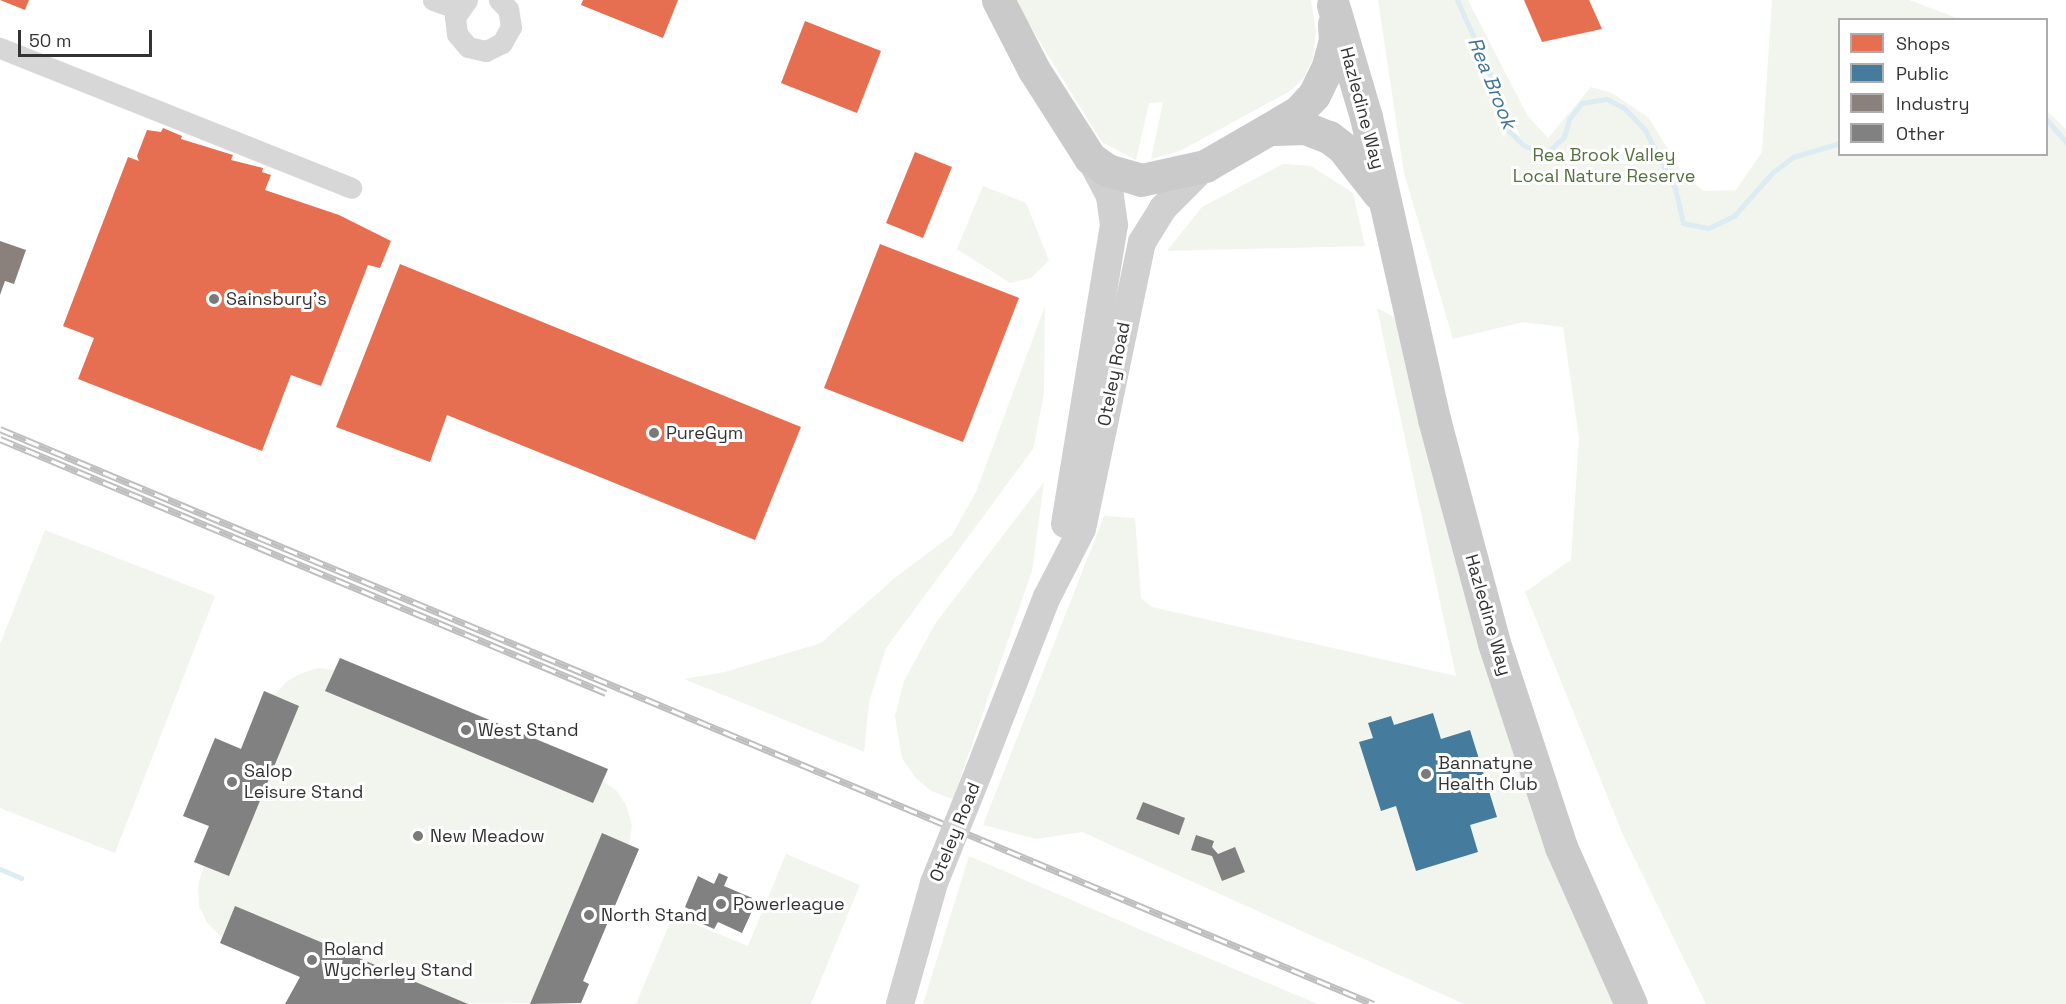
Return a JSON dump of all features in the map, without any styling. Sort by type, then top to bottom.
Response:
[{"type":"main road","points":[[973,0],[1016,38]]},
{"type":"main road","points":[[998,0],[1016,38],[1090,158],[1107,170],[1141,180],[1205,166],[1275,129],[1314,95],[1328,66],[1335,40],[1332,3]]},
{"type":"main road","name":"Hazledine Way","points":[[1332,3],[1366,117],[1434,419],[1494,643],[1560,847],[1631,1004]]},
{"type":"main road","name":"Hazledine Way","points":[[1275,129],[1305,128],[1343,148],[1375,186],[1388,212]]},
{"type":"main road","name":"Oteley Road","points":[[1047,597],[1074,478],[1114,225],[1110,196],[1090,158]]},
{"type":"main road","name":"Oteley Road","points":[[900,1004],[934,884],[1047,597],[1082,529],[1142,243],[1163,208],[1205,166]]},
{"type":"street","points":[[433,0],[463,4],[457,34],[468,47],[486,51],[502,43],[511,27],[508,9],[499,0]]},
{"type":"street","points":[[0,48],[351,188]]},
{"type":"green space","points":[[1014,0],[1311,0],[1316,32],[1313,58],[1303,79],[1290,91],[1180,151],[1151,159],[1163,102],[1149,103],[1136,160],[1102,142]]},
{"type":"green space","name":"Rea Brook Valley Local Nature Reserve","points":[[1378,0],[1468,0],[1527,115],[1548,138],[1591,87],[1612,93],[1649,118],[1684,176],[1704,191],[1736,190],[1762,152],[1772,0],[1909,0],[1957,18],[1838,18],[1838,156],[2048,156],[2048,112],[2066,129],[2066,1004],[1706,1004],[1623,835],[1525,592],[1571,560],[1579,438],[1563,327],[1523,322],[1453,339],[1404,173]]},
{"type":"green space","points":[[1283,164],[1311,166],[1353,193],[1365,246],[1167,251],[1202,207]]},
{"type":"green space","points":[[983,186],[1026,203],[1049,260],[1031,278],[1010,283],[957,249]]},
{"type":"green space","points":[[1045,306],[1044,394],[1033,449],[886,648],[869,702],[864,752],[684,679],[725,672],[821,643],[896,577],[952,535],[976,492]]},
{"type":"green space","points":[[1377,308],[1397,319],[1620,1004],[1464,1004],[1082,832],[1036,839],[983,825],[1104,516],[1135,518],[1141,598],[1152,607],[1456,676]]},
{"type":"green space","points":[[1044,482],[1032,571],[953,799],[931,791],[916,778],[902,758],[895,716],[904,681],[935,624]]},
{"type":"green space","points":[[45,530],[215,596],[115,853],[0,808],[0,644]]},
{"type":"green space","name":"New Meadow","points":[[340,658],[608,769],[603,781],[617,791],[627,807],[632,826],[629,845],[639,849],[583,981],[589,984],[581,1003],[285,1004],[300,977],[220,943],[222,937],[208,924],[199,906],[198,886],[204,866],[194,862],[209,827],[183,816],[215,738],[241,748],[264,691],[275,695],[286,682],[302,673],[318,668],[334,670]]},
{"type":"green space","points":[[786,854],[860,885],[811,1004],[636,1004],[673,915],[748,946]]},
{"type":"green space","points":[[969,856],[1139,929],[1318,1004],[923,1004]]},
{"type":"building: Shops","points":[[0,0],[29,0],[25,10]]},
{"type":"building: Shops","points":[[583,0],[678,0],[663,38],[581,5]]},
{"type":"building: Shops","points":[[1524,0],[1589,0],[1602,29],[1542,42]]},
{"type":"building: Shops","points":[[805,21],[881,51],[857,113],[781,83]]},
{"type":"building: Shops","name":"Sainsbury's","points":[[163,128],[182,136],[181,139],[233,155],[231,160],[263,168],[262,172],[271,175],[265,190],[339,215],[391,241],[380,268],[368,265],[321,386],[291,375],[262,451],[78,379],[94,338],[63,326],[128,157],[139,161],[137,156],[147,130],[161,132]]},
{"type":"building: Shops","points":[[915,152],[952,167],[923,238],[886,223]]},
{"type":"building: Shops","points":[[880,244],[1019,298],[963,442],[824,388]]},
{"type":"building: Shops","points":[[400,264],[801,427],[755,540],[447,415],[430,462],[336,427]]},
{"type":"building: Public","name":"Bannatyne Health Club","points":[[1433,713],[1441,739],[1470,730],[1497,817],[1470,825],[1478,852],[1416,871],[1396,806],[1381,811],[1359,742],[1373,738],[1368,723],[1391,716],[1394,725]]},
{"type":"building: Industry","points":[[0,241],[26,250],[14,284],[5,281],[0,295]]},
{"type":"building: Other","name":"West Stand","points":[[340,658],[608,769],[593,803],[325,691]]},
{"type":"building: Other","name":"Salop Leisure Stand","points":[[264,691],[299,706],[229,876],[194,862],[209,826],[183,816],[215,738],[241,749]]},
{"type":"building: Other","points":[[1143,802],[1185,818],[1179,835],[1136,819]]},
{"type":"building: Other","name":"North Stand","points":[[602,833],[639,849],[583,981],[589,984],[581,1003],[530,1004]]},
{"type":"building: Other","points":[[1196,835],[1214,841],[1212,847],[1218,854],[1235,847],[1245,872],[1222,881],[1212,856],[1191,850]]},
{"type":"building: Other","name":"Powerleague","points":[[719,873],[728,877],[724,886],[757,900],[742,933],[718,922],[714,929],[692,919],[695,912],[685,907],[698,876],[714,884]]},
{"type":"building: Other","name":"Roland Wycherley Stand","points":[[235,906],[468,1004],[285,1004],[300,977],[220,943]]},
{"type":"waterway","name":"Rea Brook","points":[[1457,0],[1489,71],[1508,130],[1523,145],[1545,154],[1564,137],[1569,119],[1582,103],[1607,99],[1624,108],[1645,130],[1675,188],[1683,223],[1709,228],[1734,216],[1772,173],[1793,157],[1838,144]]},
{"type":"waterway","name":"Rea Brook","points":[[2048,121],[2066,142]]},
{"type":"waterway","points":[[0,869],[21,878]]},
{"type":"railway","points":[[0,429],[1374,1004]]},
{"type":"railway","points":[[0,439],[606,693]]},
{"type":"place","name":"Sainsbury's","points":[[214,299]]},
{"type":"place","name":"PureGym","points":[[654,433]]},
{"type":"place","name":"West Stand","points":[[466,730]]},
{"type":"place","name":"Bannatyne Health Club","points":[[1426,774]]},
{"type":"place","name":"Salop Leisure Stand","points":[[232,782]]},
{"type":"place","name":"New Meadow","points":[[418,836]]},
{"type":"place","name":"Powerleague","points":[[721,904]]},
{"type":"place","name":"North Stand","points":[[589,915]]},
{"type":"place","name":"Roland Wycherley Stand","points":[[312,960]]}]
